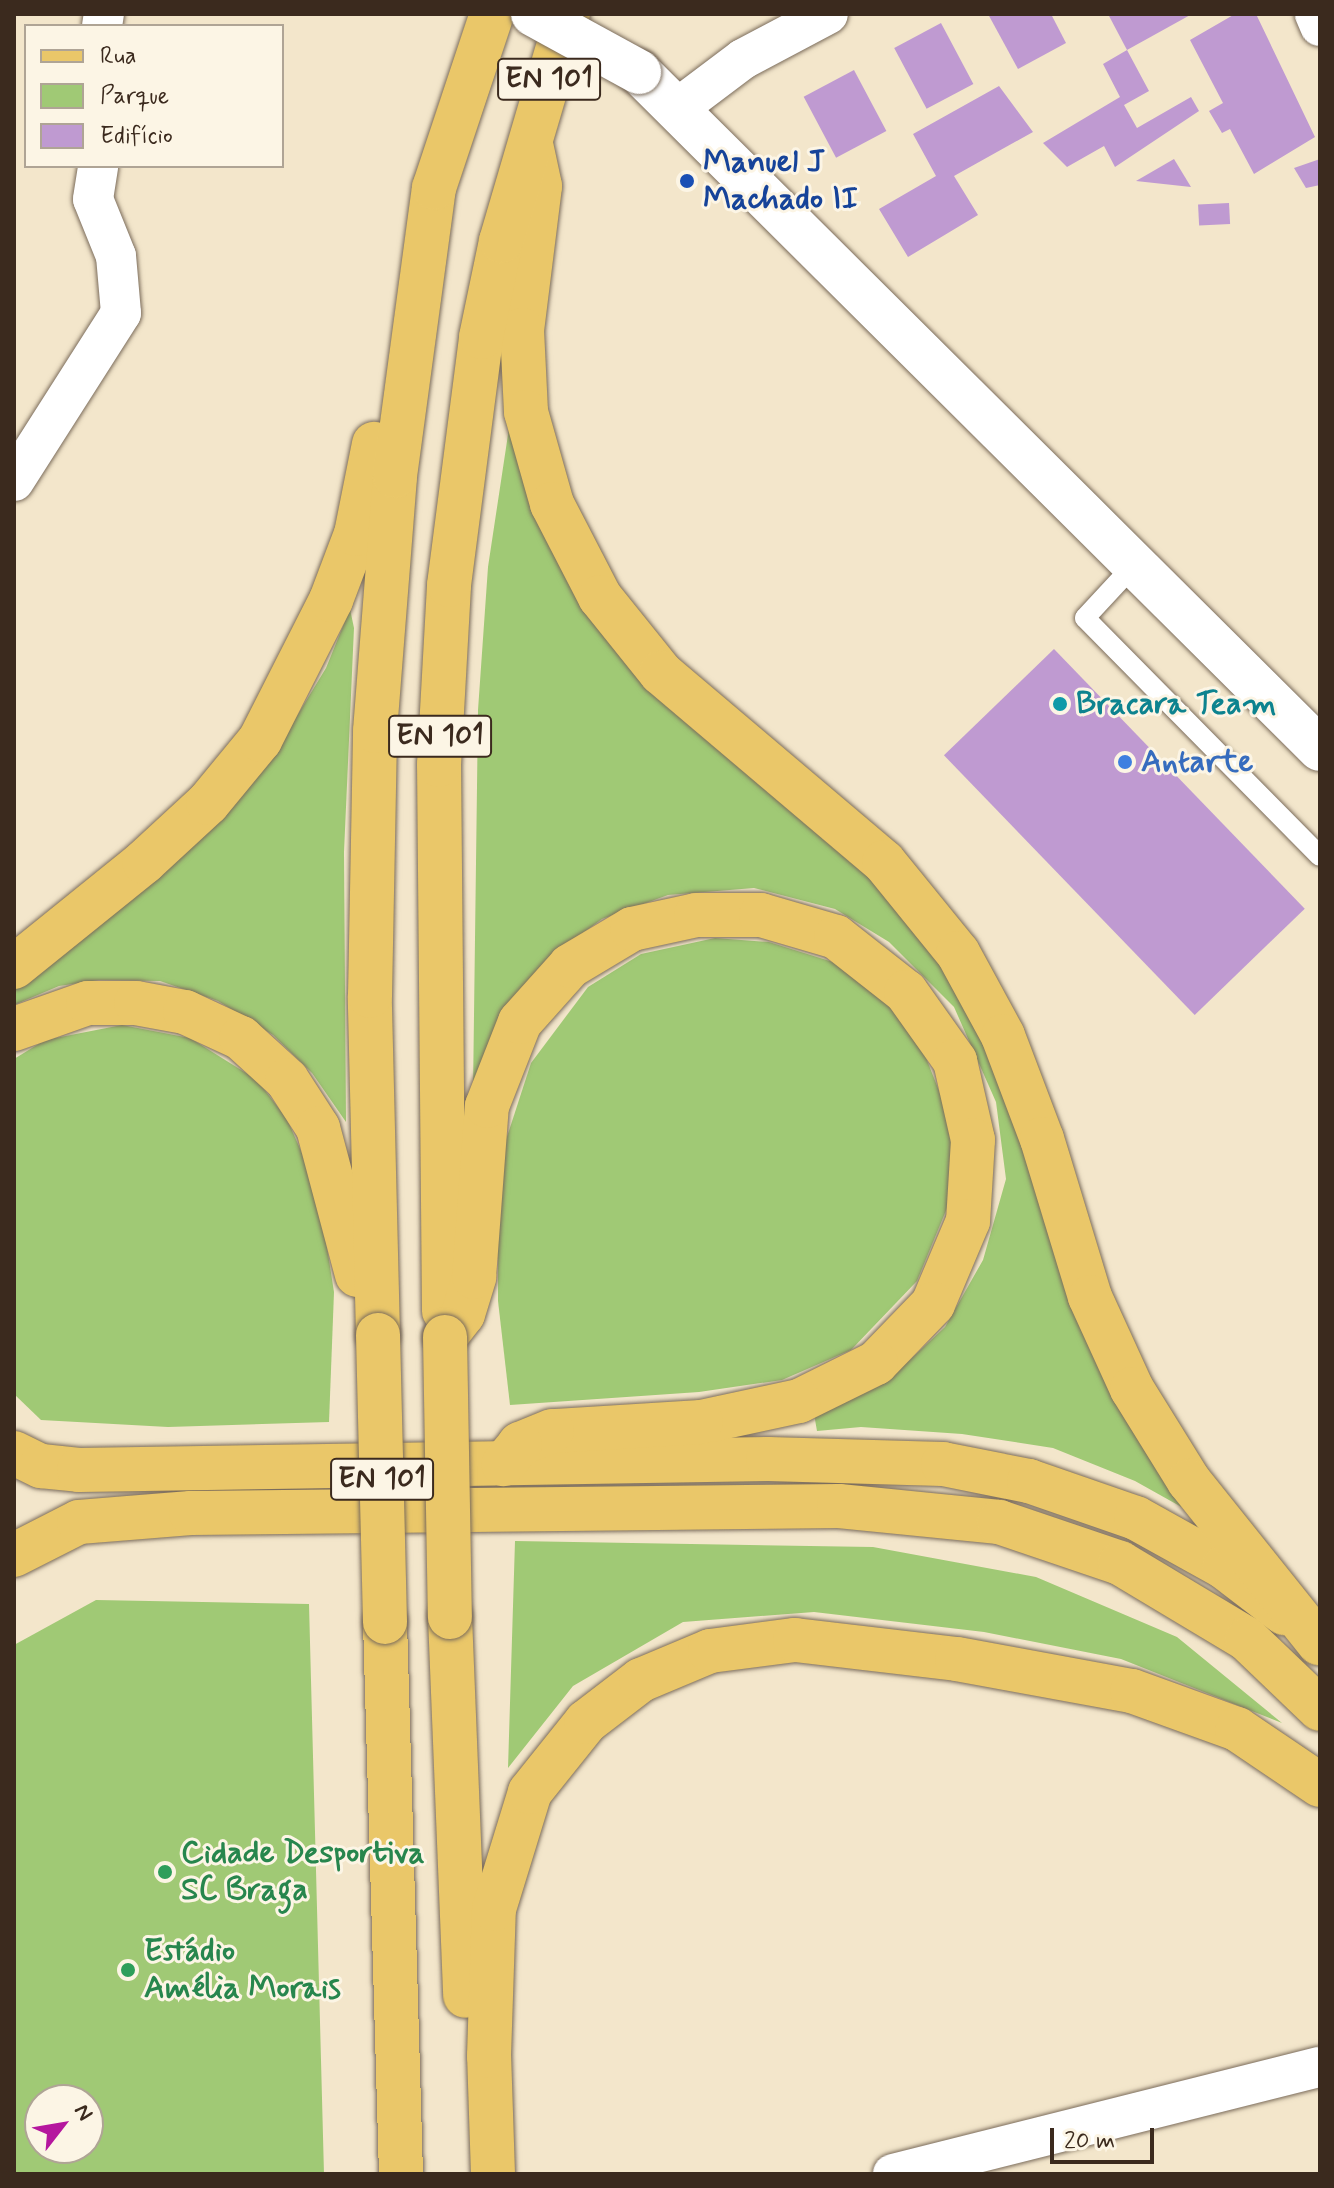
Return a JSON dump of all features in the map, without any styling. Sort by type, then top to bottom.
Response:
[{"type":"main road","name":"EN 101","points":[[401,2174],[370,996],[375,731],[395,476],[434,188],[492,14]]},
{"type":"main road","name":"EN 101","points":[[472,2174],[450,1617],[439,765],[449,585],[481,337],[501,241],[568,14]]},
{"type":"main road","points":[[531,144],[540,186],[522,330],[526,412],[552,504],[593,583],[661,673],[884,862],[958,953],[1003,1036],[1042,1139],[1090,1297],[1132,1389],[1189,1481],[1320,1644]]},
{"type":"main road","points":[[14,967],[144,862],[208,803],[260,740],[289,691],[356,534],[391,338],[418,305]]},
{"type":"main road","points":[[445,1337],[463,1314],[474,1277],[487,1106],[520,1022],[570,966],[632,929],[696,915],[761,915],[836,937],[906,992],[955,1061],[973,1140],[968,1221],[933,1304],[876,1363],[799,1401],[701,1422],[552,1431],[520,1444],[504,1464]]},
{"type":"main road","points":[[14,1029],[88,1003],[136,1003],[185,1012],[241,1038],[287,1080],[318,1128],[337,1182],[361,1295],[378,1335]]},
{"type":"main road","points":[[14,1453],[41,1466],[79,1470],[768,1459],[943,1464],[1029,1481],[1136,1518],[1257,1589],[1320,1644]]},
{"type":"main road","points":[[14,1555],[79,1522],[191,1513],[839,1506],[999,1522],[1120,1563],[1247,1639],[1320,1709]]},
{"type":"main road","points":[[493,2174],[489,2056],[499,1895],[530,1792],[586,1722],[641,1680],[710,1651],[795,1640],[957,1659],[1132,1691],[1237,1729],[1320,1785]]},
{"type":"street","points":[[533,14],[639,72],[678,108],[1320,749]]},
{"type":"street","points":[[678,108],[743,59],[781,25],[828,14]]},
{"type":"street","points":[[1315,14],[1320,26]]},
{"type":"street","points":[[14,481],[121,313],[116,256],[93,199],[98,168]]},
{"type":"street","points":[[893,2174],[1320,2067]]},
{"type":"lane","points":[[1134,565],[1085,618],[1320,856]]},
{"type":"green space","points":[[509,428],[550,541],[935,947],[992,1038],[1194,1514],[1135,1481],[1053,1448],[962,1434],[861,1427],[817,1431],[814,1414],[898,1371],[945,1327],[983,1260],[1006,1179],[996,1102],[954,1007],[889,942],[835,909],[754,888],[668,895],[602,919],[546,960],[506,1007],[473,1091],[478,710],[488,567]]},
{"type":"green space","points":[[350,609],[354,628],[344,852],[346,1122],[312,1073],[273,1035],[218,1001],[160,981],[99,980],[59,986],[14,1005],[14,988],[292,724],[326,668]]},
{"type":"green space","points":[[715,938],[769,942],[836,963],[884,1001],[919,1040],[954,1129],[952,1196],[917,1281],[851,1350],[782,1380],[699,1392],[510,1405],[498,1301],[498,1239],[504,1146],[531,1063],[588,987],[641,954]]},
{"type":"green space","points":[[122,1025],[190,1038],[257,1080],[287,1119],[318,1190],[334,1292],[329,1422],[168,1427],[41,1420],[14,1394],[14,1059],[45,1040]]},
{"type":"green space","points":[[515,1541],[873,1547],[1036,1577],[1177,1637],[1282,1723],[1121,1659],[984,1632],[814,1612],[683,1622],[573,1686],[508,1768]]},
{"type":"green space","name":"Cidade Desportiva SC Braga","points":[[96,1600],[309,1604],[324,2174],[14,2174],[14,1645]]},
{"type":"building","points":[[988,14],[1051,14],[1066,43],[1018,69]]},
{"type":"building","points":[[1108,14],[1192,14],[1127,50]]},
{"type":"building","points":[[1235,14],[1256,14],[1315,137],[1254,174],[1230,129],[1222,133],[1209,111],[1223,103],[1190,40]]},
{"type":"building","points":[[941,23],[973,84],[927,109],[894,48]]},
{"type":"building","points":[[1127,50],[1149,91],[1124,105],[1137,128],[1191,97],[1199,111],[1115,167],[1104,146],[1067,167],[1043,143],[1120,97],[1103,64]]},
{"type":"building","points":[[854,70],[886,131],[836,158],[804,97]]},
{"type":"building","points":[[999,86],[1033,132],[954,176],[978,215],[908,257],[879,209],[936,176],[913,134]]},
{"type":"building","points":[[1174,159],[1191,187],[1136,181]]},
{"type":"building","points":[[1320,159],[1320,185],[1306,188],[1294,168]]},
{"type":"building","points":[[1229,203],[1230,224],[1199,226],[1198,205]]},
{"type":"building","points":[[1054,649],[1305,909],[1195,1015],[944,755]]},
{"type":"place","name":"Manuel J Machado II","points":[[687,181]]},
{"type":"place","name":"Bracara Team","points":[[1060,704]]},
{"type":"place","name":"Antarte","points":[[1125,762]]},
{"type":"place","name":"Cidade Desportiva SC Braga","points":[[165,1872]]},
{"type":"place","name":"Estádio Amélia Morais","points":[[128,1970]]}]
